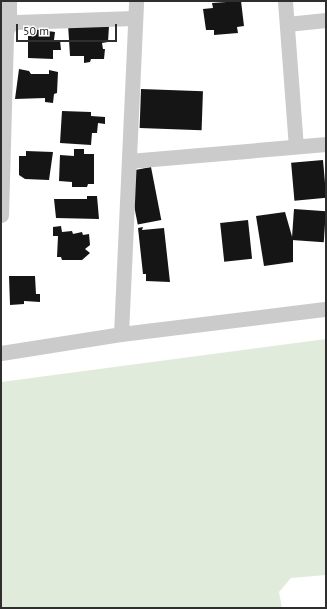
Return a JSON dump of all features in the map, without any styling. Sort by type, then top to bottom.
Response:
[{"type":"street","points":[[1,215],[6,32],[10,25],[9,1]]},
{"type":"street","points":[[121,334],[136,1]]},
{"type":"street","points":[[285,1],[296,146]]},
{"type":"street","points":[[10,25],[16,22],[135,18]]},
{"type":"street","points":[[286,24],[326,20]]},
{"type":"street","points":[[129,161],[326,144]]},
{"type":"street","points":[[1,353],[121,334],[326,309]]},
{"type":"green space","points":[[326,339],[326,575],[291,578],[279,592],[282,608],[1,608],[1,382]]},
{"type":"building","points":[[241,1],[244,26],[237,27],[238,33],[214,35],[214,30],[206,30],[203,9],[213,8],[212,3]]},
{"type":"building","points":[[68,24],[109,26],[108,42],[102,43],[103,49],[105,49],[104,59],[91,59],[90,62],[84,63],[84,56],[70,56]]},
{"type":"building","points":[[33,29],[55,32],[54,40],[60,40],[61,50],[53,50],[53,59],[28,58],[28,36],[32,36]]},
{"type":"building","points":[[19,69],[29,71],[31,74],[49,74],[49,70],[58,72],[57,93],[54,94],[53,103],[45,102],[45,98],[15,99]]},
{"type":"building","points":[[141,89],[203,91],[202,130],[140,128]]},
{"type":"building","points":[[62,111],[91,112],[91,116],[105,117],[105,124],[98,123],[97,133],[92,133],[91,145],[60,143]]},
{"type":"building","points":[[74,149],[84,149],[84,154],[94,154],[94,184],[88,184],[87,187],[72,187],[72,182],[59,181],[60,155],[74,156]]},
{"type":"building","points":[[26,151],[53,152],[49,180],[25,179],[19,175],[19,156],[26,156]]},
{"type":"building","points":[[323,160],[326,198],[294,201],[291,163]]},
{"type":"building","points":[[151,167],[161,220],[138,225],[127,172]]},
{"type":"building","points":[[87,196],[97,196],[99,219],[56,218],[54,199],[87,199]]},
{"type":"building","points":[[294,209],[326,211],[324,242],[292,240]]},
{"type":"building","points":[[285,212],[293,240],[293,262],[264,266],[256,216]]},
{"type":"building","points":[[248,220],[252,259],[224,262],[220,223]]},
{"type":"building","points":[[61,226],[62,232],[72,231],[73,234],[82,232],[83,235],[89,234],[90,245],[85,249],[90,253],[82,260],[62,260],[61,257],[57,257],[58,236],[53,236],[53,227]]},
{"type":"building","points":[[143,227],[142,230],[164,228],[170,282],[146,281],[146,274],[143,274],[138,228]]},
{"type":"building","points":[[9,276],[35,276],[36,294],[40,294],[40,302],[24,301],[24,304],[10,305]]}]
